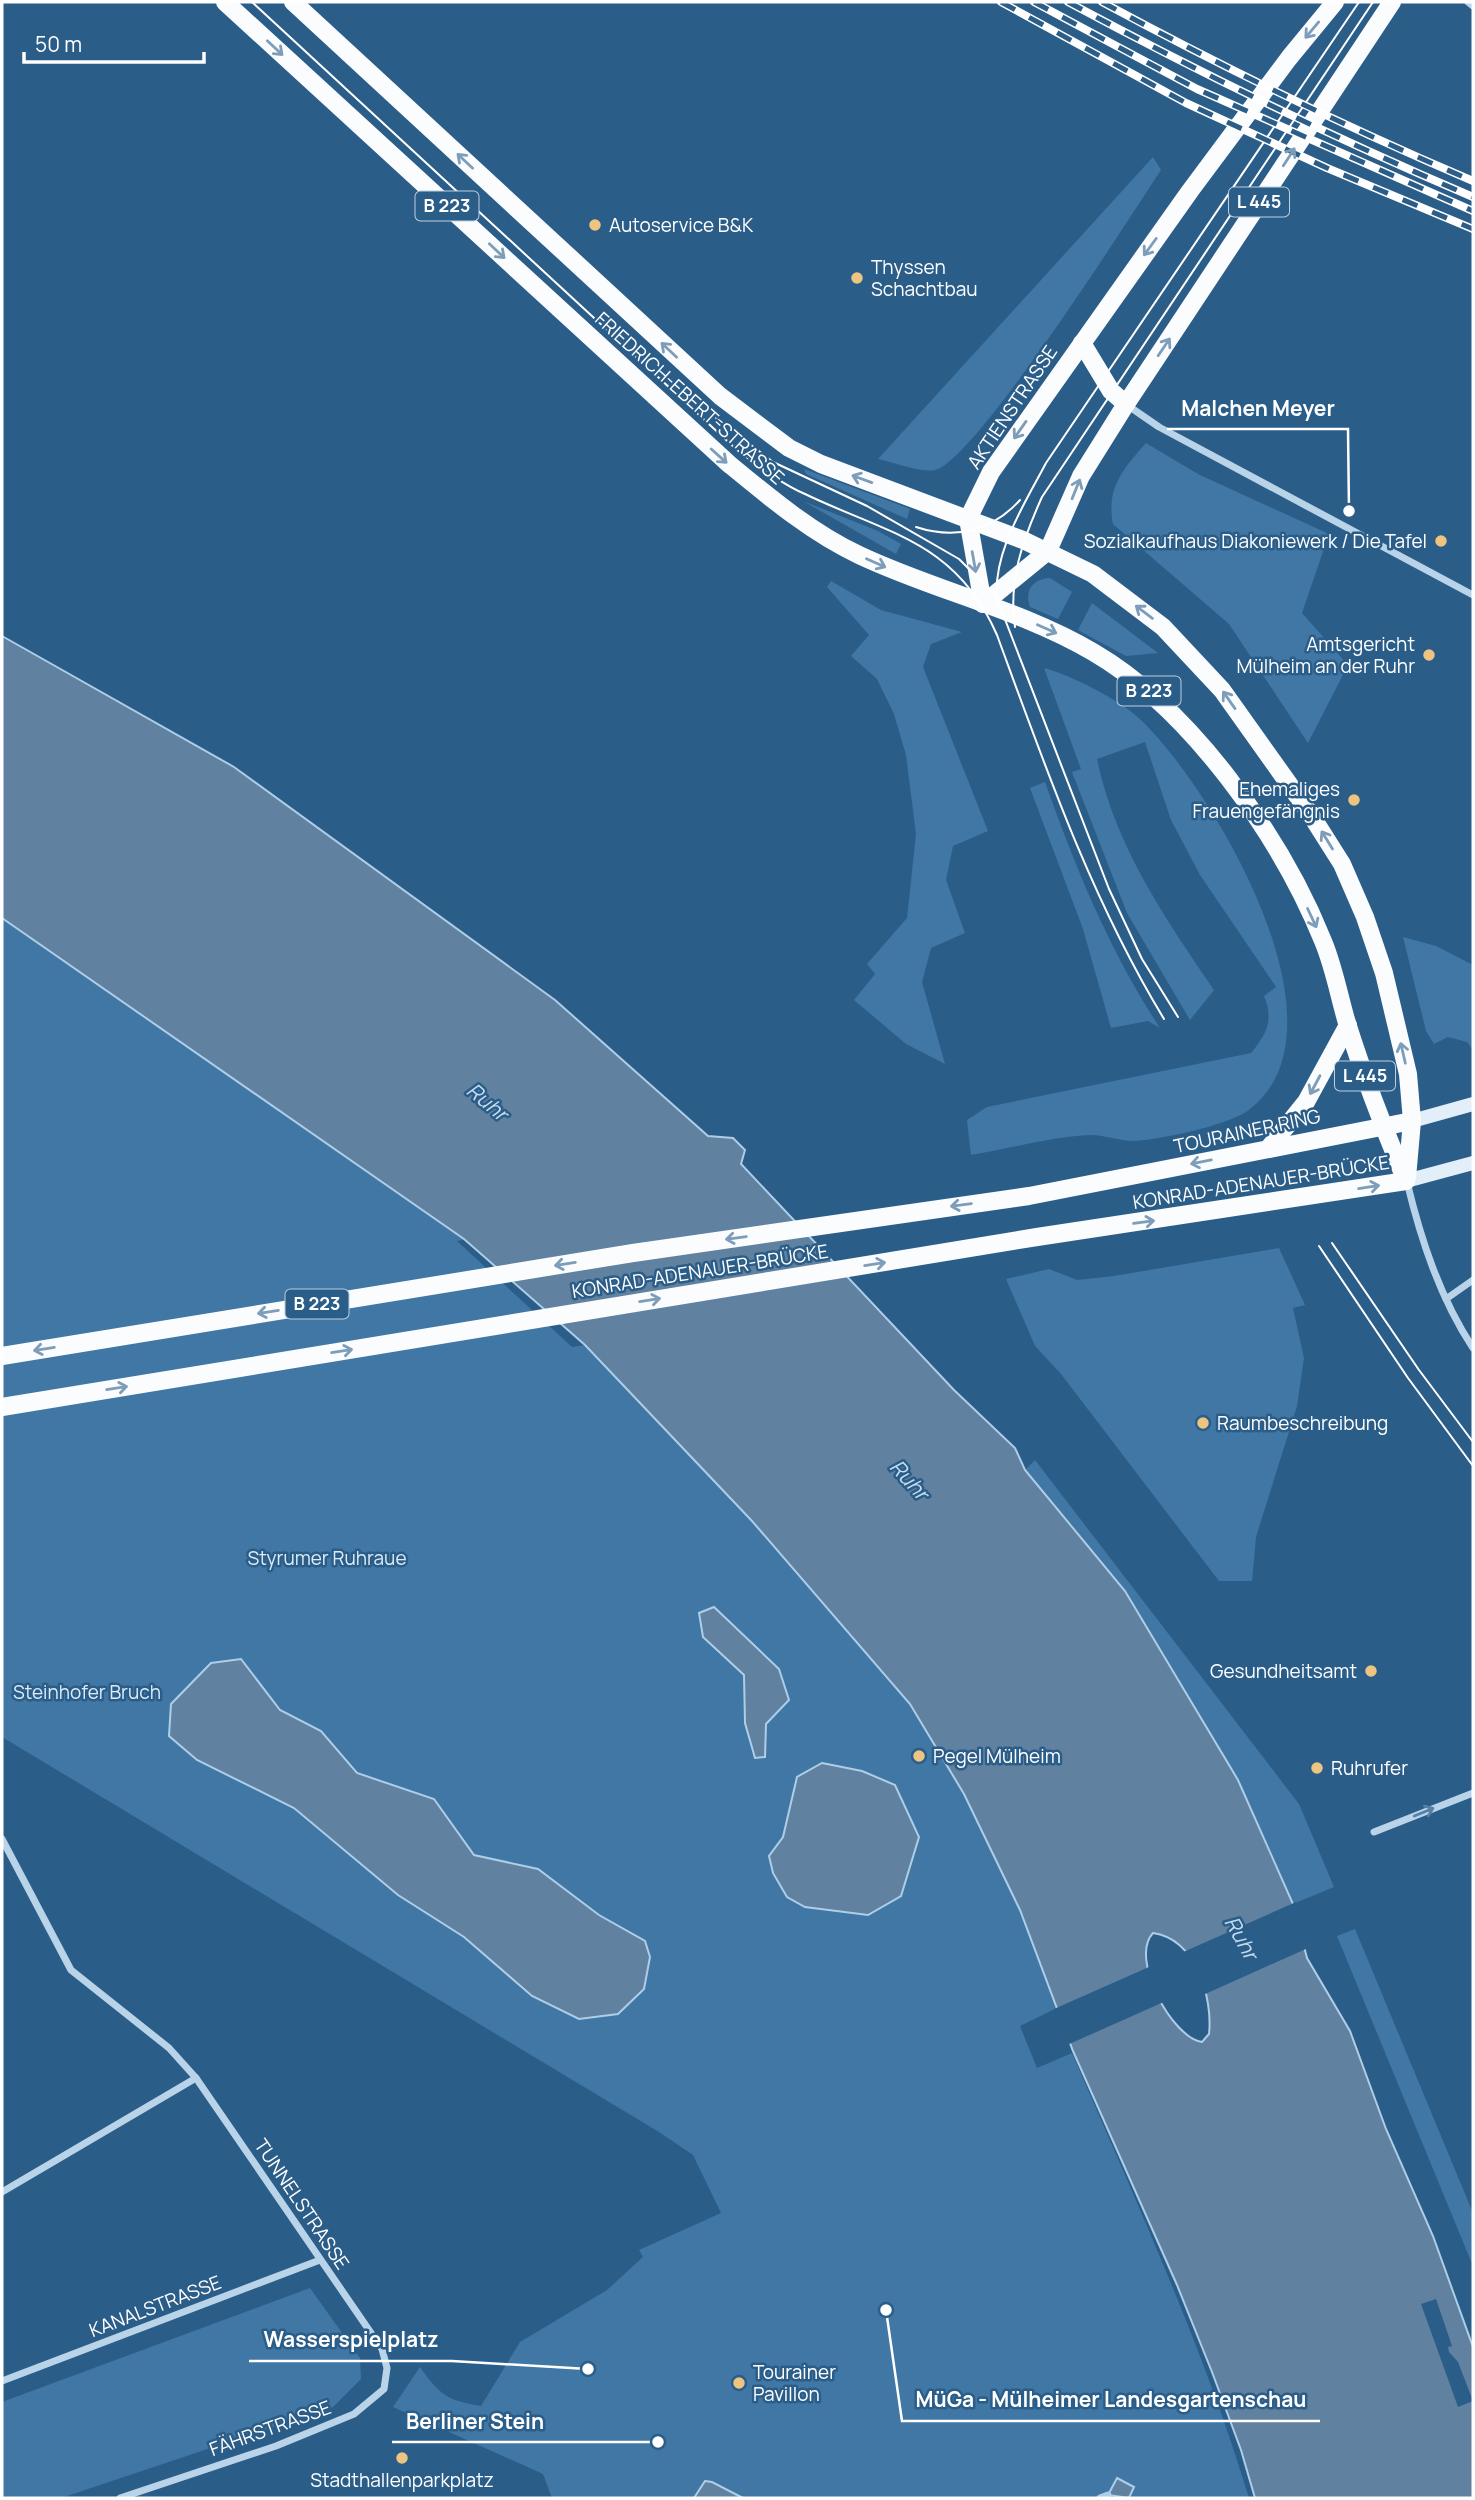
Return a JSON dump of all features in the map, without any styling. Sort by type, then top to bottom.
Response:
[{"type":"main road","name":"FRIEDRICH-EBERT-STRASSE","points":[[225,2],[689,428],[776,502],[855,553],[1013,614],[1092,651],[1133,677],[1171,711],[1269,836],[1324,943],[1348,1025],[1383,1126],[1406,1181]]},
{"type":"main road","name":"FRIEDRICH-EBERT-STRASSE","points":[[293,2],[720,396],[789,448],[821,464],[1048,551],[1093,574],[1163,626],[1222,690],[1311,815],[1342,864],[1365,916],[1384,972],[1408,1074],[1412,1121],[1406,1181]]},
{"type":"main road","name":"AKTIENSTRASSE","points":[[968,519],[991,472],[1082,342],[1289,58],[1335,2]]},
{"type":"main road","name":"L 445","points":[[984,604],[1048,551],[1081,476],[1126,404],[1392,2]]},
{"type":"main road","points":[[1082,342],[1111,391],[1126,404]]},
{"type":"main road","points":[[968,519],[984,604]]},
{"type":"main road","points":[[1268,1149],[1306,1102],[1348,1025]]},
{"type":"main road","name":"TOURAINER RING","points":[[1029,1196],[1412,1121],[1473,1104]]},
{"type":"main road","points":[[1406,1181],[1473,1164]]},
{"type":"main road","name":"KONRAD-ADENAUER-BRÜCKE","points":[[2,1407],[1037,1237],[1406,1181]]},
{"type":"main road","name":"KONRAD-ADENAUER-BRÜCKE","points":[[2,1356],[633,1253],[1029,1196]]},
{"type":"street","points":[[1468,2],[1473,6]]},
{"type":"street","points":[[1126,404],[1159,427],[1473,595]]},
{"type":"street","name":"FRIEDRICH-EBERT-STRASSE","points":[[1406,1181],[1424,1245],[1446,1299],[1473,1348]]},
{"type":"street","points":[[1446,1299],[1473,1280]]},
{"type":"street","points":[[1374,1832],[1473,1793]]},
{"type":"street","name":"TUNNELSTRASSE","points":[[2,1839],[71,1970],[169,2048],[196,2078],[382,2349]]},
{"type":"street","points":[[2,2192],[196,2078]]},
{"type":"street","name":"KANALSTRASSE","points":[[2,2381],[320,2260]]},
{"type":"street","name":"FÄHRSTRASSE","points":[[120,2498],[275,2446],[354,2414],[384,2389],[387,2368],[382,2349]]},
{"type":"green space","points":[[1153,157],[1161,170],[1051,334],[983,426],[955,456],[935,470],[914,469],[878,459]]},
{"type":"green space","points":[[1146,443],[1198,474],[1329,534],[1302,613],[1348,665],[1308,743],[1229,624],[1113,524],[1111,511],[1114,489],[1130,462]]},
{"type":"green space","points":[[804,469],[910,509],[907,519],[806,474]]},
{"type":"green space","points":[[803,501],[878,531],[901,544],[896,554]]},
{"type":"green space","points":[[1050,578],[1072,592],[1058,619],[1030,607],[1028,601],[1031,586]]},
{"type":"green space","points":[[831,581],[881,610],[962,632],[931,644],[923,667],[988,831],[953,846],[946,880],[965,933],[931,948],[922,982],[945,1064],[906,1044],[854,1000],[875,974],[867,964],[907,918],[916,834],[906,755],[894,714],[877,679],[851,656],[869,635],[827,587]]},
{"type":"green space","points":[[1092,603],[1158,653],[1126,656],[1078,630]]},
{"type":"green space","points":[[1044,668],[1095,689],[1132,712],[1170,753],[1203,798],[1234,851],[1262,909],[1280,968],[1287,1023],[1278,1072],[1250,1109],[1227,1121],[1194,1131],[1145,1140],[1128,1141],[1096,1135],[1077,1136],[971,1155],[967,1120],[987,1107],[1251,1053],[1267,1026],[1268,1012],[1264,996],[1276,987],[1200,875],[1171,820],[1145,742],[1097,759],[1105,791],[1129,851],[1160,908],[1214,990],[1190,1020],[1127,913],[1072,772],[1081,769]]},
{"type":"green space","name":"Styrumer Ruhraue","points":[[2,774],[619,1211],[457,1241],[572,1347],[585,1345],[752,1521],[910,1704],[964,1794],[996,1856],[1030,1933],[1057,2008],[1020,2026],[1037,2068],[1072,2053],[1189,2329],[1231,2441],[1249,2498],[552,2498],[543,2474],[393,2407],[420,2367],[445,2395],[481,2406],[520,2342],[607,2290],[643,2257],[639,2250],[721,2213],[693,2155],[659,2132],[2,1737]]},
{"type":"green space","points":[[1045,782],[1109,939],[1160,1028],[1148,1021],[1111,1028],[1083,929],[1030,788]]},
{"type":"green space","points":[[1403,937],[1436,946],[1473,965],[1473,1050],[1467,1042],[1448,1037],[1434,1044],[1426,1031]]},
{"type":"green space","points":[[1279,1248],[1305,1305],[1293,1308],[1304,1358],[1297,1406],[1256,1537],[1252,1581],[1219,1581],[1061,1374],[1035,1346],[1006,1279],[1049,1269],[1077,1280],[1114,1276]]},
{"type":"green space","points":[[1035,1460],[1299,1804],[1334,1887],[1293,1904],[1238,1779],[1125,1591],[1025,1470]]},
{"type":"green space","points":[[1355,1929],[1473,2213],[1473,2266],[1337,1936]]},
{"type":"green space","points":[[310,2288],[360,2358],[361,2379],[333,2407],[61,2498],[2,2498],[2,2402]]},
{"type":"water","name":"Ruhr","points":[[2,636],[234,767],[555,1000],[708,1136],[733,1138],[745,1150],[741,1164],[954,1390],[1015,1448],[1025,1470],[1125,1591],[1238,1780],[1293,1904],[1307,1958],[1350,2031],[1386,2129],[1433,2236],[1473,2347],[1473,2498],[1255,2498],[1241,2450],[1212,2372],[1177,2285],[1073,2051],[1020,1910],[964,1794],[910,1704],[752,1521],[585,1345],[464,1239],[2,918]],"holes":[[[1153,1933],[1168,1938],[1191,1958],[1199,1972],[1210,2020],[1209,2034],[1202,2042],[1190,2037],[1178,2027],[1157,1995],[1150,1977],[1146,1960],[1147,1945]]]},
{"type":"water","points":[[714,1607],[779,1669],[789,1700],[766,1724],[765,1757],[755,1758],[745,1723],[744,1675],[703,1637],[699,1613]]},
{"type":"water","points":[[241,1659],[280,1710],[321,1731],[357,1773],[434,1799],[474,1855],[538,1869],[599,1915],[645,1941],[650,1957],[644,1989],[618,2014],[579,2019],[532,1996],[464,1937],[398,1895],[294,1808],[197,1760],[169,1736],[171,1704],[211,1663]]},
{"type":"water","points":[[822,1763],[862,1771],[895,1785],[919,1837],[901,1896],[868,1915],[805,1907],[787,1897],[773,1873],[769,1856],[783,1837],[797,1777]]},
{"type":"water","points":[[1117,2478],[1134,2487],[1129,2498],[1108,2495]]},
{"type":"water","points":[[705,2481],[712,2482],[743,2498],[694,2498]]},
{"type":"pier","points":[[1296,1902],[1308,1948],[1203,1995],[1181,1953]]},
{"type":"pier","points":[[1149,1967],[1166,2001],[1067,2045],[1054,2009]]},
{"type":"pier","points":[[1436,2299],[1452,2346],[1448,2347],[1449,2352],[1458,2362],[1473,2401],[1458,2407],[1421,2304]]},
{"type":"waterway","points":[[1100,2498],[1108,2495]]},
{"type":"tram line","points":[[252,2],[737,450],[796,490],[917,544],[961,579],[980,604],[997,635],[1071,831],[1114,927],[1164,1019]]},
{"type":"tram line","points":[[997,602],[999,566],[1011,530],[1046,463],[1359,2]]},
{"type":"tram line","points":[[1015,627],[1015,576],[1029,528],[1042,497],[1373,2]]},
{"type":"tram line","points":[[716,418],[773,462],[867,506],[959,559],[996,596],[1109,889],[1142,959],[1178,1017]]},
{"type":"tram line","points":[[916,527],[945,533],[973,530],[998,519],[1020,500]]},
{"type":"tram line","points":[[1332,1243],[1419,1370],[1473,1442]]},
{"type":"tram line","points":[[1319,1246],[1408,1378],[1473,1466]]},
{"type":"railway","points":[[1001,2],[1186,103],[1327,168],[1473,229]]},
{"type":"railway","points":[[1034,2],[1197,89],[1473,211]]},
{"type":"railway","points":[[1068,2],[1268,104],[1473,197]]},
{"type":"railway","points":[[1102,2],[1286,96],[1473,181]]},
{"type":"place","name":"Autoservice B&K","points":[[595,225]]},
{"type":"place","name":"Thyssen Schachtbau","points":[[857,278]]},
{"type":"place","name":"Malchen Meyer","points":[[1349,511]]},
{"type":"place","name":"Sozialkaufhaus Diakoniewerk / Die Tafel","points":[[1441,541]]},
{"type":"place","name":"Amtsgericht Mülheim an der Ruhr","points":[[1429,655]]},
{"type":"place","name":"Ehemaliges Frauengefängnis","points":[[1354,800]]},
{"type":"place","name":"Raumbeschreibung","points":[[1203,1423]]},
{"type":"place","name":"Gesundheitsamt","points":[[1371,1671]]},
{"type":"place","name":"Pegel Mülheim","points":[[919,1756]]},
{"type":"place","name":"Ruhrufer","points":[[1317,1768]]},
{"type":"place","name":"MüGa - Mülheimer Landesgartenschau","points":[[886,2310]]},
{"type":"place","name":"Wasserspielplatz","points":[[588,2369]]},
{"type":"place","name":"Tourainer Pavillon","points":[[739,2383]]},
{"type":"place","name":"Berliner Stein","points":[[658,2442]]},
{"type":"place","name":"Stadthallenparkplatz","points":[[402,2458]]},
{"type":"park label","name":"Steinhofer Bruch","points":[[87,1692]]}]
